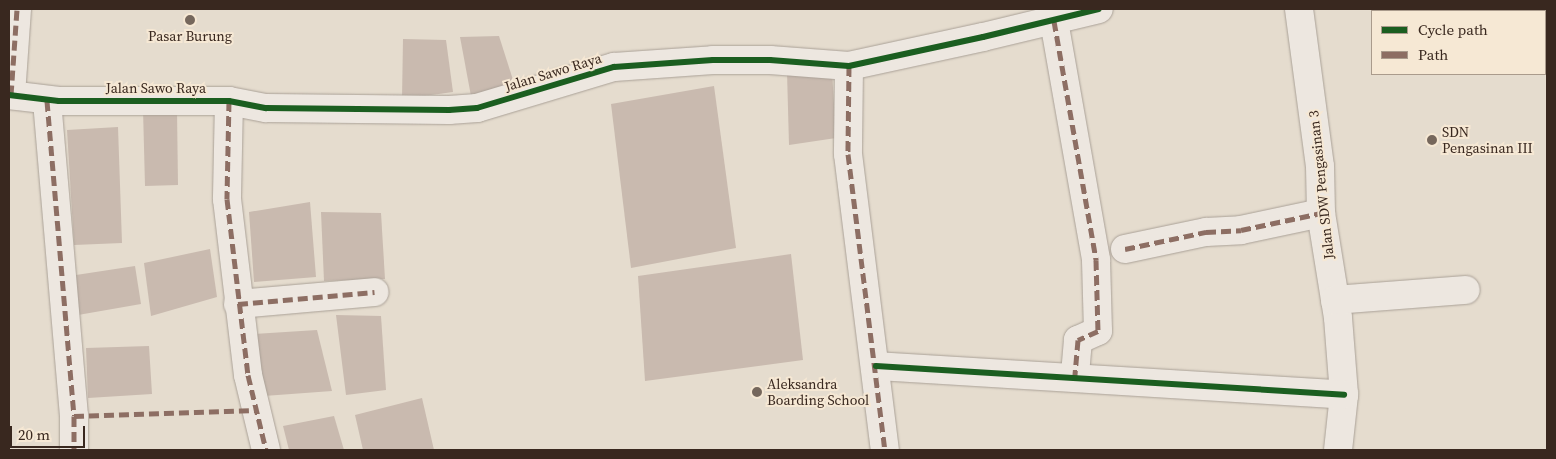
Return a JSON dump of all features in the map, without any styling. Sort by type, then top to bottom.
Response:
[{"type":"street","points":[[10,95],[17,9]]},
{"type":"street","name":"Jalan Sawo Raya","points":[[10,95],[47,101],[229,102],[266,108],[449,110],[477,108],[614,67],[713,60],[770,60],[849,66],[1054,21],[1099,9]]},
{"type":"street","name":"Jalan SDW Pengasinan 3","points":[[1299,9],[1320,166],[1321,213],[1335,300],[1344,395],[1338,450]]},
{"type":"street","points":[[1054,21],[1096,260],[1098,331],[1078,340],[1075,378]]},
{"type":"street","points":[[849,66],[848,154],[885,450]]},
{"type":"street","points":[[47,101],[74,406],[74,450]]},
{"type":"street","points":[[229,102],[227,199],[238,304],[248,375],[266,450]]},
{"type":"street","points":[[1125,249],[1206,232],[1241,230],[1321,213]]},
{"type":"street","points":[[1335,300],[1466,290]]},
{"type":"street","points":[[238,304],[374,292]]},
{"type":"street","points":[[876,366],[1344,395]]},
{"type":"building","points":[[499,36],[514,83],[471,96],[460,37]]},
{"type":"building","points":[[403,39],[446,40],[453,92],[402,99]]},
{"type":"building","points":[[832,71],[836,138],[789,145],[787,72]]},
{"type":"building","points":[[714,86],[736,248],[631,268],[611,104]]},
{"type":"building","points":[[143,109],[177,111],[178,185],[145,186]]},
{"type":"building","points":[[118,127],[122,243],[74,245],[67,130]]},
{"type":"building","points":[[310,202],[316,277],[254,282],[249,212]]},
{"type":"building","points":[[321,212],[381,213],[385,279],[324,281]]},
{"type":"building","points":[[210,249],[217,297],[151,316],[144,263]]},
{"type":"building","points":[[791,254],[803,360],[645,381],[638,276]]},
{"type":"building","points":[[135,266],[141,304],[78,315],[76,275]]},
{"type":"building","points":[[336,315],[381,316],[386,390],[346,395]]},
{"type":"building","points":[[317,330],[332,391],[264,396],[252,334]]},
{"type":"building","points":[[149,346],[152,394],[88,398],[86,348]]},
{"type":"building","points":[[422,398],[434,450],[363,450],[355,415]]},
{"type":"building","points":[[334,416],[344,450],[289,450],[283,426]]},
{"type":"marked path","points":[[11,95],[17,9]]},
{"type":"marked path","points":[[1054,21],[1096,260],[1098,331],[1078,340],[1075,378]]},
{"type":"marked path","points":[[849,66],[848,154],[885,450]]},
{"type":"marked path","points":[[47,101],[74,416],[74,450]]},
{"type":"marked path","points":[[229,101],[227,199],[248,375],[266,450]]},
{"type":"marked path","points":[[1125,249],[1206,232],[1241,230],[1321,213]]},
{"type":"marked path","points":[[238,304],[374,292]]},
{"type":"marked path","points":[[74,416],[257,410]]},
{"type":"cycle path","points":[[9,95],[59,101],[229,101],[266,108],[449,110],[477,108],[614,67],[713,60],[770,60],[849,66],[983,37],[1099,9]]},
{"type":"cycle path","points":[[876,366],[1344,395]]},
{"type":"place","name":"Pasar Burung","points":[[190,20]]},
{"type":"place","name":"SDN Pengasinan III","points":[[1432,140]]},
{"type":"place","name":"Aleksandra Boarding School","points":[[757,392]]}]
